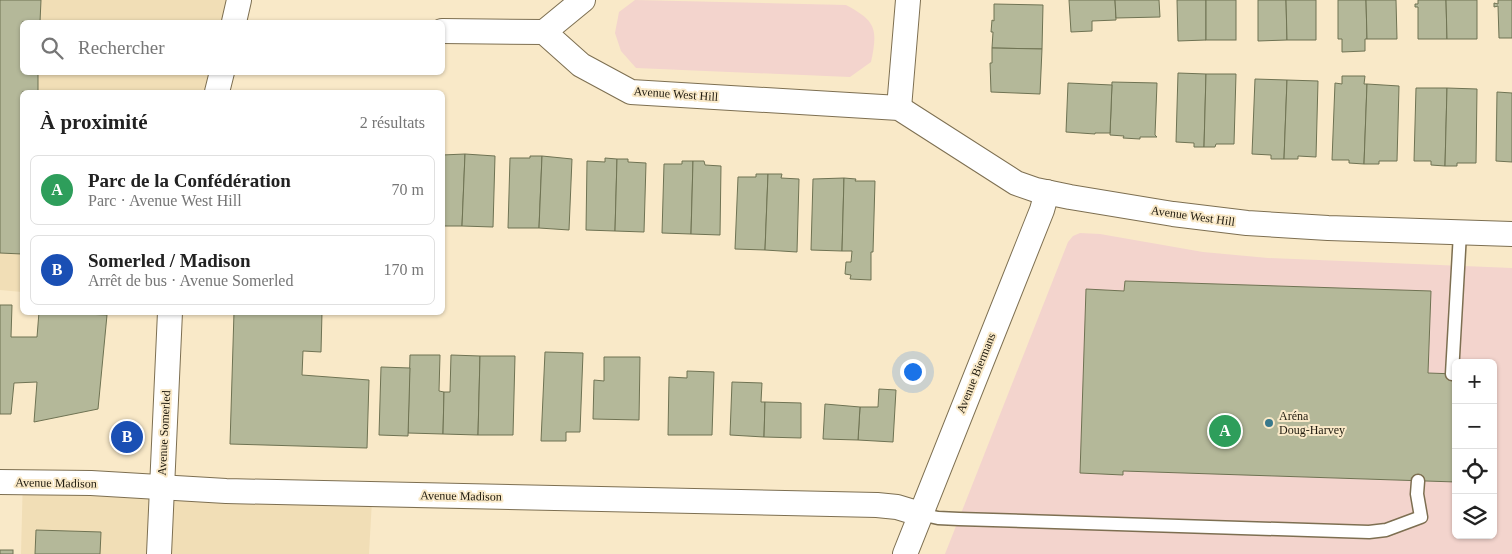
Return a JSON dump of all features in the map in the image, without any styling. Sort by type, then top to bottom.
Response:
[{"type":"street","points":[[234,20],[239,0]]},
{"type":"street","points":[[445,31],[544,32],[583,0]]},
{"type":"street","points":[[899,108],[908,0]]},
{"type":"street","name":"Avenue West Hill","points":[[544,32],[581,64],[631,92],[899,108],[1016,183],[1047,192],[1173,214],[1247,223],[1512,234]]},
{"type":"street","points":[[218,90],[221,75]]},
{"type":"street","name":"Avenue Biermans","points":[[905,554],[1042,210],[1047,192]]},
{"type":"street","name":"Avenue Somerled","points":[[159,554],[170,315]]},
{"type":"street","name":"Avenue Madison","points":[[0,482],[91,483],[161,488],[877,505],[897,507],[920,514]]},
{"type":"lane","points":[[1453,359],[1460,233]]},
{"type":"lane","points":[[920,514],[955,519],[1369,532],[1386,530],[1421,517],[1417,494],[1418,481]]},
{"type":"shaded area","points":[[0,0],[239,0],[234,20],[20,20],[20,75],[221,75],[218,90],[20,90],[20,292],[0,290]]},
{"type":"shaded area","points":[[635,0],[846,5],[864,16],[872,27],[874,41],[871,62],[850,77],[636,68],[621,51],[615,33],[619,12]]},
{"type":"shaded area","points":[[1080,233],[1100,234],[1203,252],[1268,258],[1512,268],[1512,554],[945,554],[1068,242],[1073,236]]},
{"type":"shaded area","points":[[23,475],[373,482],[369,554],[21,554]]},
{"type":"building","points":[[0,0],[41,0],[40,20],[20,20],[20,75],[38,75],[38,90],[20,90],[20,254],[0,253]]},
{"type":"building","points":[[1069,0],[1115,0],[1116,20],[1092,21],[1092,31],[1071,32]]},
{"type":"building","points":[[1115,0],[1159,0],[1160,17],[1116,18]]},
{"type":"building","points":[[1177,0],[1206,0],[1206,40],[1178,41]]},
{"type":"building","points":[[1206,0],[1236,0],[1236,40],[1206,40]]},
{"type":"building","points":[[1258,0],[1286,0],[1287,40],[1258,41]]},
{"type":"building","points":[[1286,0],[1316,0],[1316,40],[1287,40]]},
{"type":"building","points":[[1338,0],[1366,0],[1367,39],[1365,39],[1365,51],[1342,52],[1342,39],[1338,39]]},
{"type":"building","points":[[1366,0],[1396,0],[1397,39],[1367,39]]},
{"type":"building","points":[[1418,0],[1446,0],[1447,39],[1418,39],[1418,7],[1415,7],[1415,4],[1418,4]]},
{"type":"building","points":[[1446,0],[1477,0],[1477,39],[1447,39]]},
{"type":"building","points":[[1498,0],[1512,0],[1512,38],[1499,38],[1498,6],[1494,7],[1494,3],[1498,4]]},
{"type":"building","points":[[994,4],[1043,5],[1042,49],[992,48],[993,32],[991,32],[992,20],[994,21]]},
{"type":"building","points":[[992,48],[1042,49],[1040,94],[991,92],[990,63],[992,63]]},
{"type":"building","points":[[1178,73],[1206,74],[1204,147],[1194,147],[1194,143],[1176,142]]},
{"type":"building","points":[[1206,74],[1236,74],[1234,144],[1216,144],[1215,147],[1204,147]]},
{"type":"building","points":[[1342,76],[1365,76],[1364,84],[1367,84],[1364,164],[1349,163],[1349,160],[1332,160],[1335,83],[1342,84]]},
{"type":"building","points":[[1255,79],[1287,80],[1284,159],[1271,159],[1271,155],[1252,154]]},
{"type":"building","points":[[1287,80],[1318,81],[1316,157],[1298,156],[1298,159],[1284,159]]},
{"type":"building","points":[[1112,82],[1157,83],[1155,135],[1157,137],[1140,137],[1140,139],[1110,135]]},
{"type":"building","points":[[1068,83],[1112,85],[1110,133],[1066,132]]},
{"type":"building","points":[[1367,84],[1399,86],[1397,161],[1379,161],[1379,164],[1364,164]]},
{"type":"building","points":[[1416,88],[1447,88],[1445,166],[1431,165],[1431,161],[1414,161]]},
{"type":"building","points":[[1447,88],[1477,89],[1476,163],[1457,163],[1457,166],[1445,166]]},
{"type":"building","points":[[1497,92],[1512,93],[1512,162],[1496,161]]},
{"type":"building","points":[[465,154],[462,226],[445,226],[445,155]]},
{"type":"building","points":[[465,154],[495,156],[493,227],[462,226]]},
{"type":"building","points":[[530,156],[542,156],[539,228],[508,228],[510,158],[530,158]]},
{"type":"building","points":[[542,156],[572,159],[569,230],[539,228]]},
{"type":"building","points":[[605,158],[617,159],[615,231],[586,230],[587,161],[605,162]]},
{"type":"building","points":[[617,159],[628,159],[628,162],[646,163],[644,232],[615,231]]},
{"type":"building","points":[[682,161],[693,161],[691,234],[662,233],[664,164],[682,164]]},
{"type":"building","points":[[693,161],[704,161],[705,165],[721,166],[720,235],[691,234]]},
{"type":"building","points":[[756,174],[768,174],[765,250],[735,249],[738,177],[756,177]]},
{"type":"building","points":[[768,174],[782,174],[781,178],[799,179],[797,252],[765,250]]},
{"type":"building","points":[[844,178],[842,251],[811,250],[813,179]]},
{"type":"building","points":[[844,178],[856,179],[855,181],[875,181],[871,280],[850,279],[851,275],[845,274],[846,262],[851,262],[852,251],[842,251]]},
{"type":"building","name":"Aréna Doug-Harvey","points":[[1125,281],[1431,291],[1428,373],[1452,374],[1452,482],[1123,471],[1123,475],[1080,473],[1086,289],[1124,291]]},
{"type":"building","points":[[0,305],[12,305],[11,337],[37,337],[39,315],[107,315],[98,409],[34,422],[37,382],[14,383],[11,414],[0,414]]},
{"type":"building","points":[[234,315],[322,315],[321,352],[303,351],[302,375],[369,380],[367,448],[230,444]]},
{"type":"building","points":[[545,352],[583,353],[580,432],[566,432],[566,441],[541,441]]},
{"type":"building","points":[[410,355],[440,355],[439,391],[444,392],[443,434],[408,433]]},
{"type":"building","points":[[451,355],[480,356],[478,435],[443,434],[444,392],[450,392]]},
{"type":"building","points":[[480,356],[515,356],[513,435],[478,435]]},
{"type":"building","points":[[604,357],[640,357],[639,420],[593,419],[594,380],[604,381]]},
{"type":"building","points":[[381,367],[410,368],[408,436],[379,435]]},
{"type":"building","points":[[687,371],[714,372],[712,435],[668,435],[669,377],[687,378]]},
{"type":"building","points":[[732,382],[762,383],[761,402],[765,402],[764,437],[730,435]]},
{"type":"building","points":[[879,389],[896,390],[893,442],[858,440],[860,407],[878,407]]},
{"type":"building","points":[[765,402],[801,403],[801,438],[764,437]]},
{"type":"building","points":[[825,404],[860,407],[858,440],[823,439]]},
{"type":"building","points":[[36,530],[101,532],[100,554],[35,554]]},
{"type":"building","points":[[0,550],[13,550],[13,554],[0,554]]},
{"type":"place","name":"Aréna Doug-Harvey","points":[[1269,423]]},
{"type":"place","name":"Parc de la Confédération","points":[[1225,431]]},
{"type":"place","name":"Somerled / Madison","points":[[127,437]]}]
